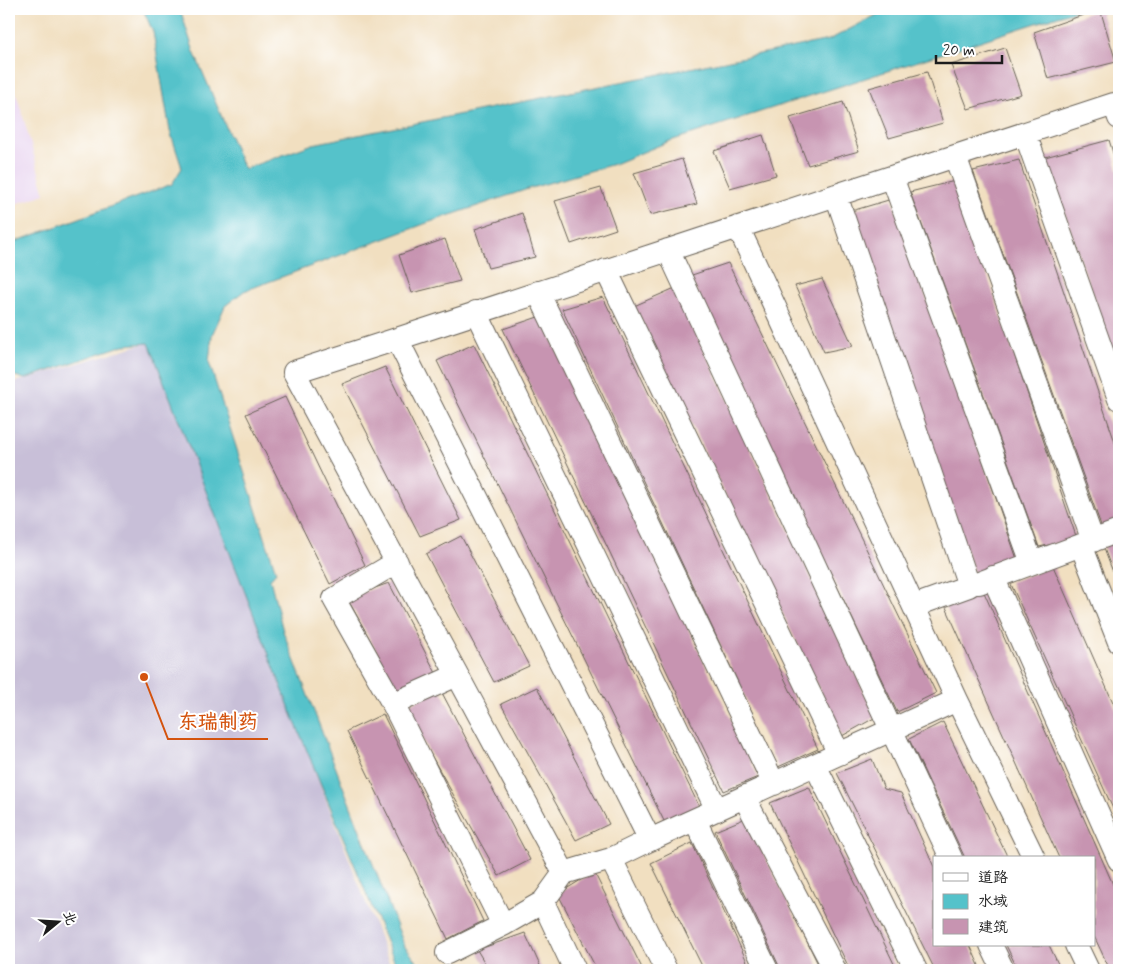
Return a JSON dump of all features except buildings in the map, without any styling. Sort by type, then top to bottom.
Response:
[{"type":"street","points":[[564,873],[294,372],[1114,104],[1119,118]]},
{"type":"street","points":[[1024,133],[1119,399]]},
{"type":"street","points":[[955,156],[1119,642]]},
{"type":"street","points":[[892,177],[1032,563]]},
{"type":"street","points":[[836,195],[969,586]]},
{"type":"street","points":[[738,227],[957,700],[1033,856]]},
{"type":"street","points":[[668,250],[950,856]]},
{"type":"street","points":[[606,270],[839,754]]},
{"type":"street","points":[[538,292],[774,784]]},
{"type":"street","points":[[476,312],[717,810]]},
{"type":"street","points":[[397,339],[650,840]]},
{"type":"street","points":[[914,606],[1119,531]]},
{"type":"street","points":[[397,562],[334,599],[393,704],[503,925]]},
{"type":"street","points":[[993,577],[1119,860]]},
{"type":"street","points":[[393,704],[457,675]]},
{"type":"street","points":[[446,953],[503,925],[543,902],[564,873],[611,858],[957,700]]},
{"type":"street","points":[[815,765],[916,970]]},
{"type":"street","points":[[744,797],[834,970]]},
{"type":"street","points":[[694,820],[767,970]]},
{"type":"street","points":[[611,858],[666,970]]},
{"type":"street","points":[[543,902],[575,970]]},
{"type":"street","points":[[991,946],[1003,970]]},
{"type":"street","points":[[1076,946],[1088,970]]},
{"type":"shaded area","points":[[9,68],[45,194],[9,206]]},
{"type":"shaded area","points":[[149,342],[392,970],[9,970],[9,384]]},
{"type":"water","points":[[143,9],[180,9],[194,52],[244,169],[313,144],[829,40],[888,9],[1080,9],[670,141],[614,164],[531,188],[427,223],[244,291],[225,306],[212,335],[209,362],[276,572],[270,579],[283,631],[405,947],[424,970],[398,970],[293,717],[149,343],[124,345],[25,379],[9,374],[9,244],[172,184],[182,168],[170,131],[153,32]]},
{"type":"place","name":"东瑞制药","points":[[144,677]]}]
